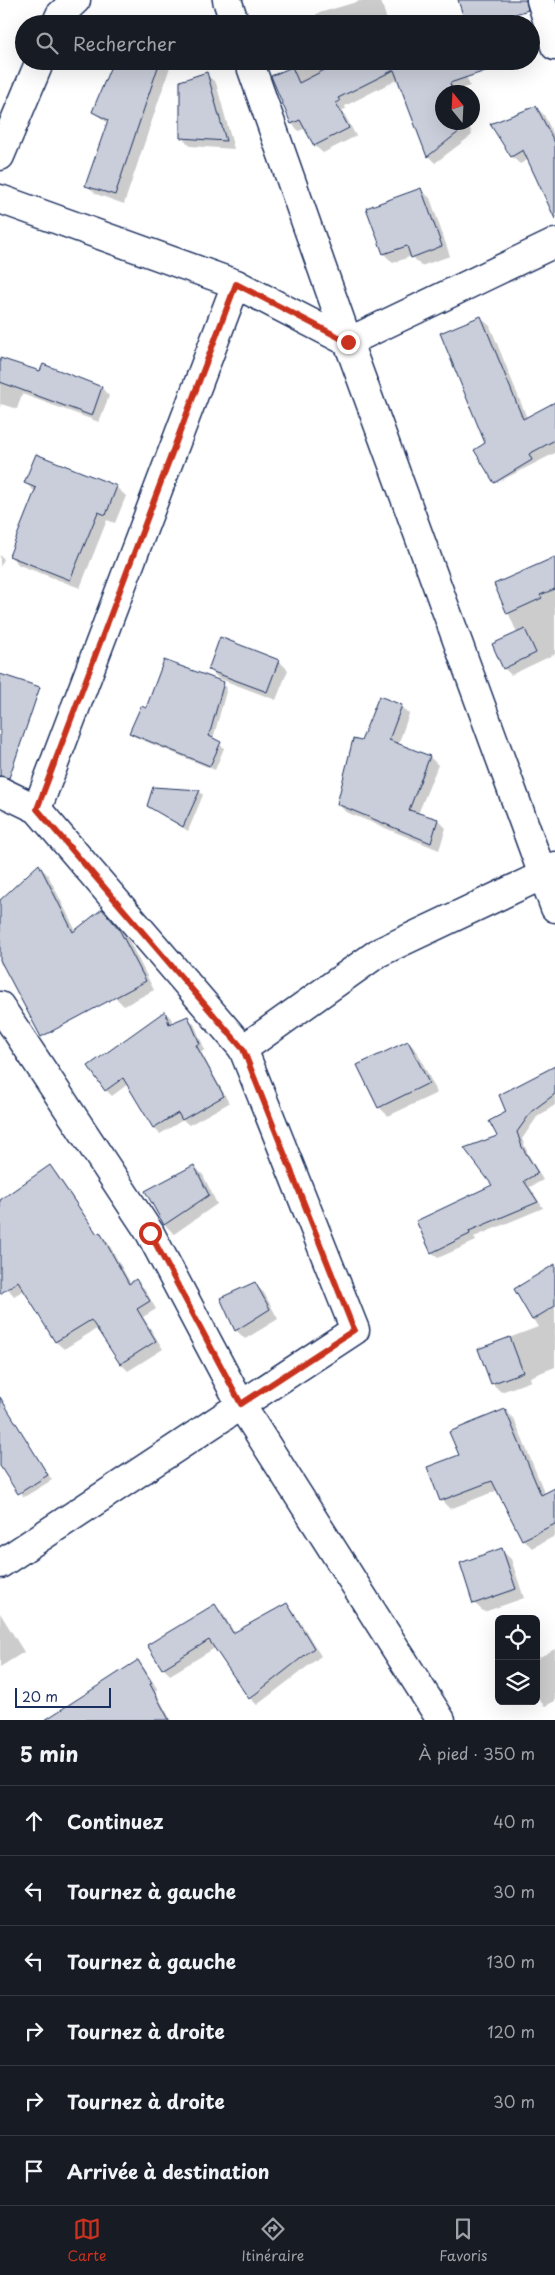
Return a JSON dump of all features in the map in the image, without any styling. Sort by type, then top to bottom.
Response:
[{"type":"street","points":[[60,15],[76,0]]},
{"type":"street","points":[[227,0],[232,15]]},
{"type":"street","points":[[541,0],[555,46]]},
{"type":"street","points":[[0,156],[36,70]]},
{"type":"street","points":[[252,70],[348,342],[549,871],[555,908]]},
{"type":"street","points":[[0,199],[236,284],[348,342]]},
{"type":"street","points":[[348,342],[555,243]]},
{"type":"street","points":[[37,809],[236,284]]},
{"type":"street","points":[[0,791],[37,809],[243,1049],[354,1330],[0,1564]]},
{"type":"street","points":[[243,1049],[378,952],[549,871]]},
{"type":"street","points":[[0,1006],[150,1233],[241,1404],[441,1720]]},
{"type":"building","points":[[458,0],[526,0],[528,10],[513,15],[463,15]]},
{"type":"building","points":[[109,70],[157,70],[115,195],[85,186],[108,120],[92,112]]},
{"type":"building","points":[[285,70],[293,70],[299,83],[324,70],[394,70],[338,98],[340,101],[336,103],[349,128],[314,146],[300,120],[291,124],[271,76]]},
{"type":"building","points":[[394,70],[488,70],[450,83],[451,85],[435,85],[435,130],[461,130],[427,157]]},
{"type":"building","points":[[207,72],[226,141],[180,138],[180,81]]},
{"type":"building","points":[[536,106],[555,143],[555,219],[523,150],[511,157],[490,124]]},
{"type":"building","points":[[421,188],[442,246],[411,258],[407,246],[383,254],[366,208]]},
{"type":"building","points":[[481,316],[523,419],[555,402],[555,440],[529,454],[532,460],[494,483],[474,450],[485,443],[440,333]]},
{"type":"building","points":[[0,358],[40,371],[43,364],[102,387],[92,416],[0,382]]},
{"type":"building","points":[[36,454],[117,486],[106,515],[98,512],[70,580],[9,556],[36,488],[24,483]]},
{"type":"building","points":[[555,557],[555,589],[540,595],[542,598],[507,614],[494,584]]},
{"type":"building","points":[[525,629],[536,653],[503,669],[492,644]]},
{"type":"building","points":[[220,637],[279,660],[267,692],[208,670]]},
{"type":"building","points":[[164,660],[224,682],[209,736],[221,742],[210,766],[129,733],[141,706],[146,708]]},
{"type":"building","points":[[0,674],[40,687],[9,778],[0,776]]},
{"type":"building","points":[[379,696],[402,705],[389,740],[430,756],[409,810],[438,819],[431,843],[337,804],[353,739],[361,741]]},
{"type":"building","points":[[153,787],[200,790],[183,827],[147,806]]},
{"type":"building","points":[[39,864],[73,932],[102,909],[119,929],[146,981],[41,1037],[0,960],[0,900]]},
{"type":"building","points":[[165,1011],[169,1024],[188,1016],[200,1044],[196,1045],[224,1096],[182,1120],[178,1113],[153,1128],[123,1078],[105,1091],[88,1066]]},
{"type":"building","points":[[408,1041],[429,1083],[378,1108],[357,1065]]},
{"type":"building","points":[[555,1066],[555,1094],[532,1111],[517,1132],[522,1147],[538,1173],[524,1181],[538,1202],[469,1231],[470,1234],[431,1253],[416,1221],[492,1185],[464,1148],[497,1136],[489,1121],[506,1112],[499,1095]]},
{"type":"building","points":[[50,1165],[97,1234],[100,1232],[129,1284],[136,1279],[150,1301],[137,1309],[156,1341],[120,1364],[91,1320],[55,1342],[18,1281],[0,1294],[0,1200]]},
{"type":"building","points":[[194,1165],[209,1195],[164,1225],[145,1191]]},
{"type":"building","points":[[555,1264],[555,1306],[532,1320],[514,1289]]},
{"type":"building","points":[[255,1282],[270,1309],[235,1331],[220,1298]]},
{"type":"building","points":[[510,1337],[523,1372],[491,1384],[478,1349]]},
{"type":"building","points":[[0,1397],[48,1475],[18,1494],[0,1466]]},
{"type":"building","points":[[505,1409],[541,1495],[555,1488],[555,1524],[522,1540],[492,1481],[440,1501],[427,1467],[459,1455],[449,1432]]},
{"type":"building","points":[[502,1548],[516,1589],[473,1604],[460,1563]]},
{"type":"building","points":[[287,1603],[314,1648],[249,1699],[209,1640],[162,1669],[147,1645],[215,1604],[233,1633]]},
{"type":"building","points":[[138,1660],[152,1683],[150,1684],[169,1720],[45,1720]]},
{"type":"route","points":[[150,1233],[241,1404],[354,1330],[243,1049],[37,809],[236,284],[348,342]]}]
